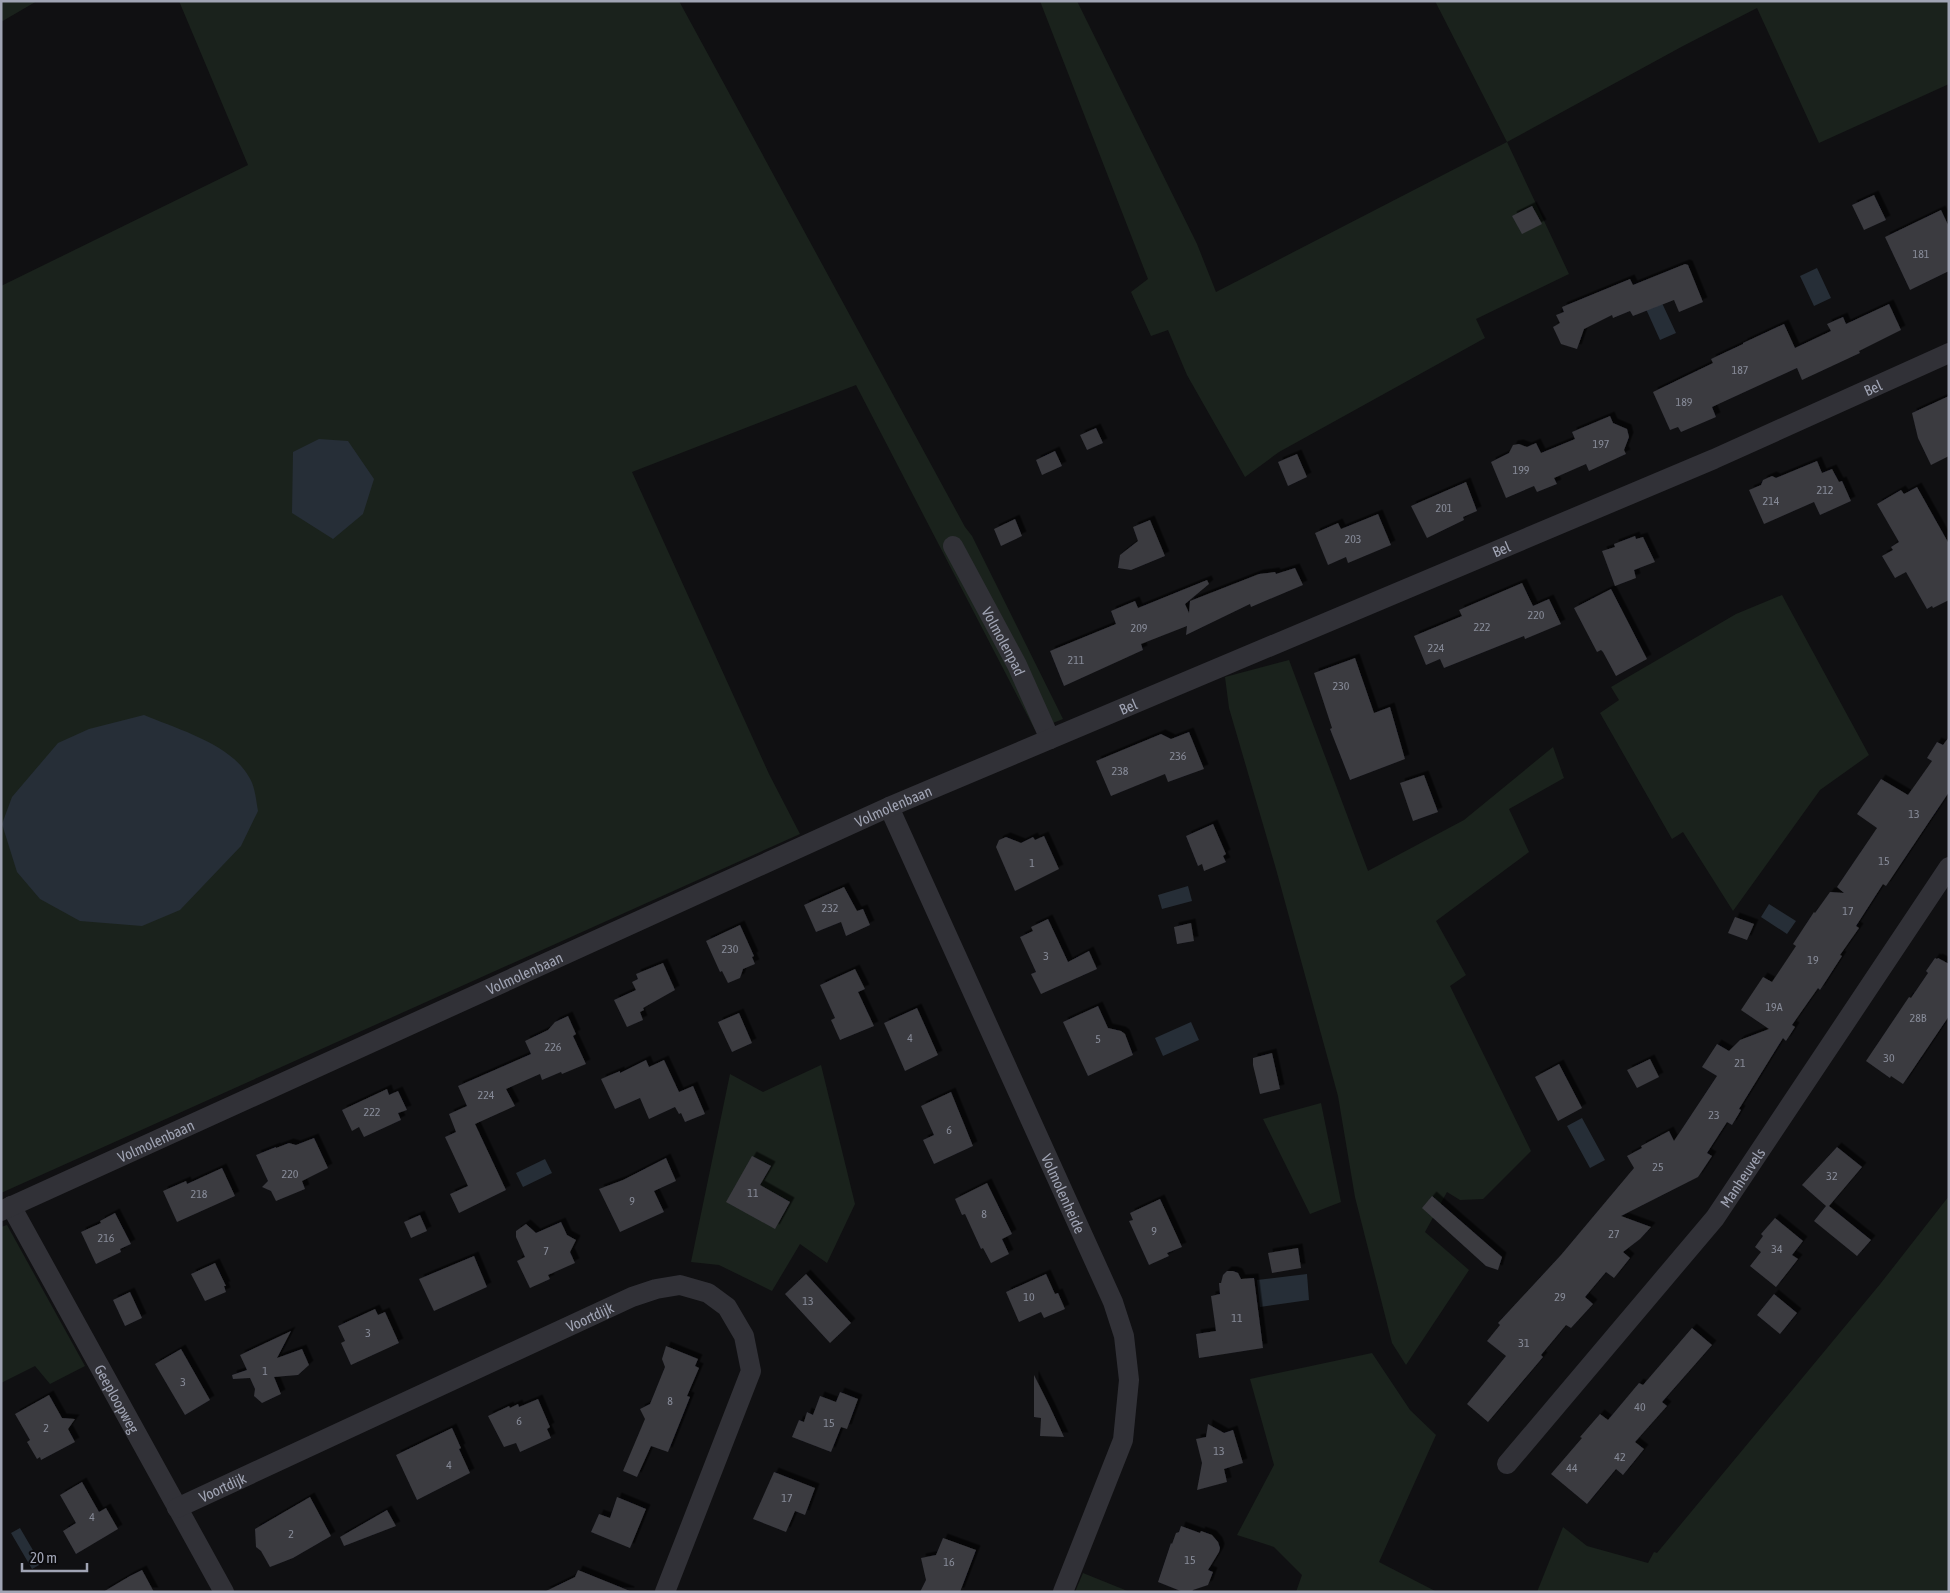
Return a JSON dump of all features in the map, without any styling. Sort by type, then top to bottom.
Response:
[{"type":"street","name":"Bel","points":[[1050,739],[1714,459],[1949,354]]},
{"type":"street","name":"Volmolenpad","points":[[953,546],[1017,665],[1050,739]]},
{"type":"street","name":"Volmolenbaan","points":[[6,1209],[889,807],[1050,739]]},
{"type":"street","name":"Volmolenheide","points":[[889,807],[1113,1302],[1124,1336],[1129,1380],[1123,1440],[1063,1592]]},
{"type":"street","name":"Manheuvels","points":[[1507,1464],[1715,1218],[1949,868]]},
{"type":"street","name":"Geeploopweg","points":[[6,1209],[224,1592]]},
{"type":"street","name":"Voortdijk","points":[[177,1508],[632,1297],[656,1288],[680,1285],[708,1293],[727,1307],[744,1336],[751,1371],[665,1592]]},
{"type":"shaded area","points":[[1,1],[37,1],[1,22]]},
{"type":"shaded area","points":[[179,1],[679,1],[965,527],[972,536],[1063,719],[1035,730],[856,385],[632,472],[769,774],[800,834],[1,1193],[1,286],[248,165]]},
{"type":"shaded area","points":[[1040,1],[1077,1],[1197,244],[1216,292],[1507,142],[1569,274],[1476,319],[1485,338],[1279,452],[1245,477],[1187,375],[1168,330],[1151,336],[1131,292],[1148,279]]},
{"type":"shaded area","points":[[1435,1],[1949,1],[1949,84],[1819,143],[1757,8],[1507,142]]},
{"type":"shaded area","points":[[1817,268],[1831,298],[1814,306],[1800,276]]},
{"type":"shaded area","points":[[1662,303],[1676,333],[1660,340],[1646,309]]},
{"type":"shaded area","points":[[319,439],[348,441],[374,479],[363,514],[333,539],[292,513],[293,452]]},
{"type":"shaded area","points":[[1782,595],[1869,755],[1820,790],[1733,911],[1683,832],[1672,839],[1600,713],[1619,700],[1611,687],[1736,614]]},
{"type":"shaded area","points":[[1289,660],[1368,871],[1464,820],[1553,747],[1564,778],[1509,809],[1529,852],[1436,921],[1466,975],[1450,986],[1531,1151],[1483,1199],[1460,1200],[1447,1192],[1425,1232],[1469,1270],[1406,1365],[1392,1343],[1355,1197],[1338,1096],[1276,869],[1229,708],[1225,677]]},
{"type":"shaded area","points":[[144,715],[187,732],[230,755],[241,765],[251,781],[258,811],[241,846],[180,910],[142,926],[80,921],[40,899],[17,872],[2,824],[12,797],[58,743],[89,729]]},
{"type":"shaded area","points":[[1188,886],[1192,901],[1162,909],[1158,895]]},
{"type":"shaded area","points":[[1769,904],[1796,921],[1787,934],[1761,917]]},
{"type":"shaded area","points":[[1191,1022],[1199,1040],[1163,1056],[1155,1038]]},
{"type":"shaded area","points":[[821,1065],[855,1204],[827,1263],[800,1244],[772,1291],[719,1265],[691,1262],[730,1074],[763,1092]]},
{"type":"shaded area","points":[[1321,1103],[1341,1202],[1310,1214],[1263,1119]]},
{"type":"shaded area","points":[[1582,1118],[1605,1160],[1590,1168],[1567,1126]]},
{"type":"shaded area","points":[[545,1159],[552,1173],[523,1187],[516,1173]]},
{"type":"shaded area","points":[[1949,1196],[1949,1592],[1537,1592],[1563,1527],[1587,1546],[1648,1563],[1654,1552],[1657,1553],[1881,1283]]},
{"type":"shaded area","points":[[7,1225],[85,1366],[50,1384],[35,1366],[1,1383],[1,1227]]},
{"type":"shaded area","points":[[1307,1274],[1309,1300],[1260,1307],[1257,1280]]},
{"type":"shaded area","points":[[1372,1353],[1410,1410],[1436,1435],[1379,1562],[1437,1592],[1296,1592],[1302,1575],[1274,1547],[1237,1535],[1274,1465],[1250,1379]]},
{"type":"shaded area","points":[[20,1528],[41,1564],[32,1569],[11,1533]]},
{"type":"shaded area","points":[[1083,1573],[1130,1592],[1075,1592]]},
{"type":"building","points":[[1874,195],[1886,220],[1864,230],[1852,205]]},
{"type":"building","points":[[1532,206],[1542,224],[1522,234],[1512,216]]},
{"type":"building","points":[[1941,210],[1949,227],[1949,271],[1910,290],[1885,237]]},
{"type":"building","points":[[1685,264],[1688,265],[1703,302],[1679,312],[1674,300],[1633,316],[1630,311],[1613,318],[1612,315],[1584,329],[1577,349],[1561,344],[1553,327],[1560,323],[1556,315],[1564,312],[1562,307],[1630,279],[1633,285]]},
{"type":"building","points":[[1889,304],[1901,330],[1859,351],[1860,353],[1802,380],[1797,368],[1712,407],[1716,417],[1681,432],[1678,427],[1670,430],[1653,392],[1713,363],[1711,359],[1784,324],[1795,348],[1831,331],[1827,324],[1843,317],[1846,324]]},
{"type":"building","points":[[1949,396],[1949,456],[1931,465],[1918,438],[1912,413]]},
{"type":"building","points":[[1610,416],[1613,423],[1627,429],[1629,437],[1624,450],[1626,454],[1589,471],[1586,464],[1554,478],[1557,484],[1537,492],[1534,486],[1506,498],[1491,462],[1509,453],[1513,445],[1519,444],[1527,447],[1536,443],[1541,453],[1575,439],[1572,432]]},
{"type":"building","points":[[1096,428],[1103,443],[1087,450],[1080,435]]},
{"type":"building","points":[[1055,451],[1062,466],[1042,475],[1036,460]]},
{"type":"building","points":[[1297,454],[1307,477],[1288,486],[1278,462]]},
{"type":"building","points":[[1817,461],[1822,473],[1832,469],[1839,482],[1842,481],[1851,501],[1820,515],[1814,502],[1764,524],[1749,490],[1761,485],[1763,480],[1772,476],[1776,478]]},
{"type":"building","points":[[1466,482],[1477,511],[1463,517],[1464,520],[1427,538],[1411,506]]},
{"type":"building","points":[[1917,487],[1949,544],[1949,600],[1927,609],[1906,572],[1895,578],[1882,556],[1893,550],[1891,547],[1899,542],[1877,504],[1901,490],[1904,494]]},
{"type":"building","points":[[1378,514],[1391,545],[1348,563],[1346,557],[1328,565],[1315,533],[1338,523],[1341,529]]},
{"type":"building","points":[[1015,519],[1022,536],[1001,546],[994,529]]},
{"type":"building","points":[[1150,520],[1165,556],[1131,570],[1118,568],[1120,555],[1138,541],[1133,527]]},
{"type":"building","points":[[1635,536],[1636,539],[1643,537],[1655,562],[1634,570],[1636,578],[1615,586],[1602,551],[1615,547],[1614,544]]},
{"type":"building","points":[[1295,568],[1303,585],[1251,607],[1250,604],[1186,635],[1187,626],[1141,644],[1143,650],[1064,686],[1050,651],[1116,624],[1111,611],[1135,601],[1138,608],[1207,580],[1209,584],[1185,604],[1189,613],[1190,601],[1259,574],[1275,572],[1276,574]]},
{"type":"building","points":[[1522,583],[1533,606],[1549,599],[1561,624],[1525,639],[1524,636],[1444,668],[1440,659],[1426,665],[1414,636],[1462,616],[1459,610]]},
{"type":"building","points":[[1611,589],[1647,659],[1616,676],[1603,652],[1601,650],[1597,652],[1574,608]]},
{"type":"building","points":[[1355,658],[1374,713],[1390,707],[1405,759],[1350,780],[1330,729],[1332,728],[1314,673]]},
{"type":"building","points":[[1189,732],[1204,769],[1168,782],[1165,774],[1111,796],[1096,761],[1161,734],[1171,739]]},
{"type":"building","points":[[1949,737],[1949,792],[1886,886],[1883,884],[1856,926],[1859,928],[1840,955],[1842,956],[1820,990],[1818,988],[1792,1025],[1795,1027],[1786,1041],[1783,1038],[1739,1109],[1741,1110],[1732,1125],[1727,1122],[1707,1153],[1712,1156],[1698,1177],[1621,1216],[1651,1227],[1640,1239],[1623,1252],[1630,1258],[1614,1278],[1606,1272],[1585,1297],[1593,1304],[1571,1328],[1566,1325],[1541,1355],[1543,1357],[1488,1422],[1467,1404],[1506,1356],[1487,1341],[1500,1325],[1498,1323],[1561,1255],[1634,1168],[1627,1156],[1669,1131],[1674,1141],[1717,1076],[1702,1067],[1717,1044],[1729,1051],[1740,1040],[1769,1029],[1741,1010],[1763,977],[1772,982],[1796,946],[1793,944],[1830,892],[1844,893],[1837,887],[1877,828],[1857,814],[1881,779],[1908,795],[1932,761],[1927,758],[1937,742],[1943,745]]},
{"type":"building","points":[[1424,775],[1438,812],[1413,821],[1400,783]]},
{"type":"building","points":[[1213,824],[1226,854],[1223,856],[1226,862],[1204,871],[1202,864],[1198,866],[1186,836]]},
{"type":"building","points":[[1044,836],[1059,869],[1015,891],[996,847],[999,840],[1006,837],[1021,843],[1033,837],[1035,840]]},
{"type":"building","points":[[844,887],[857,911],[863,909],[870,925],[846,936],[841,922],[816,932],[804,905]]},
{"type":"building","points":[[1735,917],[1754,924],[1747,940],[1728,933]]},
{"type":"building","points":[[1048,919],[1068,962],[1089,951],[1097,969],[1041,994],[1031,974],[1036,972],[1020,937],[1033,931],[1031,927]]},
{"type":"building","points":[[1191,923],[1194,941],[1177,944],[1174,927]]},
{"type":"building","points":[[740,925],[754,956],[752,957],[755,964],[743,969],[740,978],[728,983],[722,971],[720,972],[706,941]]},
{"type":"building","points":[[1935,958],[1949,964],[1949,1016],[1903,1084],[1891,1076],[1890,1078],[1866,1061],[1909,997],[1911,998],[1928,973],[1926,971]]},
{"type":"building","points":[[663,963],[675,990],[643,1008],[644,1010],[640,1012],[643,1020],[627,1027],[614,1000],[636,990],[632,982],[638,979],[636,974]]},
{"type":"building","points":[[855,969],[865,989],[858,992],[874,1026],[840,1040],[831,1020],[835,1018],[820,985]]},
{"type":"building","points":[[1098,1006],[1108,1028],[1125,1034],[1133,1055],[1088,1076],[1063,1022]]},
{"type":"building","points":[[917,1008],[938,1055],[905,1071],[884,1023]]},
{"type":"building","points":[[739,1013],[752,1043],[732,1052],[718,1022]]},
{"type":"building","points":[[568,1016],[576,1034],[573,1036],[586,1064],[542,1080],[540,1074],[506,1089],[515,1106],[475,1124],[506,1190],[459,1213],[450,1194],[468,1186],[445,1137],[456,1132],[449,1114],[467,1106],[458,1086],[531,1054],[525,1041],[548,1030],[555,1022]]},
{"type":"building","points":[[1272,1053],[1280,1089],[1260,1094],[1253,1058]]},
{"type":"building","points":[[1650,1059],[1659,1077],[1637,1088],[1627,1070]]},
{"type":"building","points":[[646,1060],[649,1067],[664,1060],[679,1092],[693,1086],[705,1114],[685,1122],[681,1113],[679,1114],[675,1107],[649,1119],[640,1098],[615,1109],[601,1079],[620,1071],[620,1073]]},
{"type":"building","points":[[1559,1064],[1582,1108],[1558,1121],[1535,1077]]},
{"type":"building","points":[[387,1089],[389,1095],[398,1091],[407,1110],[398,1113],[401,1120],[364,1137],[359,1127],[352,1131],[342,1110]]},
{"type":"building","points":[[951,1092],[973,1146],[934,1164],[923,1140],[934,1135],[921,1106]]},
{"type":"building","points":[[314,1138],[328,1168],[302,1181],[305,1189],[276,1201],[271,1191],[262,1187],[268,1181],[256,1155],[289,1143],[296,1145]]},
{"type":"building","points":[[1837,1147],[1862,1167],[1829,1206],[1871,1240],[1857,1256],[1814,1221],[1826,1206],[1802,1185]]},
{"type":"building","points":[[752,1156],[771,1166],[760,1185],[790,1202],[775,1229],[726,1202]]},
{"type":"building","points":[[666,1158],[676,1181],[654,1191],[664,1212],[620,1232],[599,1189],[623,1180]]},
{"type":"building","points":[[222,1168],[235,1196],[177,1222],[163,1191],[186,1181],[187,1184]]},
{"type":"building","points":[[987,1183],[1012,1234],[1002,1239],[1009,1254],[991,1263],[983,1248],[981,1249],[965,1214],[962,1215],[955,1199]]},
{"type":"building","points":[[1432,1196],[1502,1257],[1498,1270],[1486,1266],[1422,1208]]},
{"type":"building","points":[[1160,1199],[1182,1247],[1167,1253],[1169,1256],[1149,1265],[1129,1221],[1133,1220],[1130,1213]]},
{"type":"building","points":[[115,1213],[131,1244],[120,1249],[121,1252],[96,1264],[81,1232],[101,1223],[100,1221]]},
{"type":"building","points":[[420,1215],[427,1231],[411,1238],[404,1222]]},
{"type":"building","points":[[1775,1218],[1803,1241],[1792,1255],[1798,1259],[1776,1287],[1750,1266],[1761,1252],[1755,1247],[1763,1236],[1761,1234]]},
{"type":"building","points":[[561,1222],[567,1235],[576,1240],[570,1252],[575,1263],[548,1275],[550,1279],[530,1288],[517,1261],[525,1257],[516,1237],[516,1231],[526,1224],[536,1233]]},
{"type":"building","points":[[1298,1248],[1301,1268],[1272,1273],[1268,1253]]},
{"type":"building","points":[[474,1256],[487,1287],[434,1311],[419,1279]]},
{"type":"building","points":[[215,1263],[226,1286],[224,1286],[226,1292],[205,1301],[191,1274]]},
{"type":"building","points":[[1227,1271],[1238,1273],[1241,1279],[1254,1278],[1263,1348],[1199,1358],[1196,1334],[1216,1331],[1211,1296],[1220,1294],[1219,1283],[1221,1283],[1223,1275]]},
{"type":"building","points":[[806,1274],[851,1323],[830,1343],[785,1294]]},
{"type":"building","points":[[1046,1274],[1055,1294],[1058,1293],[1065,1309],[1044,1318],[1041,1312],[1019,1322],[1006,1292]]},
{"type":"building","points":[[130,1292],[142,1318],[125,1326],[113,1300]]},
{"type":"building","points":[[1774,1294],[1797,1313],[1780,1334],[1757,1315]]},
{"type":"building","points":[[375,1309],[378,1315],[385,1312],[399,1343],[351,1365],[341,1343],[345,1341],[338,1326]]},
{"type":"building","points":[[1692,1328],[1712,1345],[1662,1402],[1667,1406],[1635,1442],[1644,1449],[1623,1475],[1616,1469],[1587,1504],[1551,1474],[1600,1414],[1608,1420],[1639,1383],[1643,1385]]},
{"type":"building","points":[[291,1331],[277,1358],[302,1349],[309,1365],[298,1375],[274,1377],[281,1394],[262,1403],[254,1396],[255,1389],[250,1378],[233,1379],[232,1375],[247,1370],[240,1355]]},
{"type":"building","points":[[666,1346],[698,1359],[695,1366],[699,1368],[687,1396],[690,1397],[668,1452],[651,1446],[637,1477],[623,1471],[645,1419],[640,1409],[650,1404],[665,1367],[662,1359]]},
{"type":"building","points":[[181,1349],[210,1400],[185,1415],[155,1364]]},
{"type":"building","points":[[1034,1375],[1064,1437],[1040,1436],[1041,1418],[1034,1417]]},
{"type":"building","points":[[840,1392],[858,1399],[847,1429],[841,1427],[831,1452],[792,1437],[799,1420],[804,1422],[807,1412],[813,1415],[820,1396],[836,1402]]},
{"type":"building","points":[[49,1395],[62,1418],[75,1419],[68,1429],[75,1442],[41,1460],[40,1457],[37,1459],[27,1442],[30,1440],[15,1414]]},
{"type":"building","points":[[538,1399],[550,1427],[547,1429],[551,1438],[520,1452],[516,1443],[504,1447],[488,1416],[509,1406],[510,1408],[518,1404],[519,1407]]},
{"type":"building","points":[[1208,1424],[1224,1433],[1233,1430],[1243,1463],[1224,1469],[1227,1482],[1197,1490],[1202,1463],[1196,1439],[1206,1437]]},
{"type":"building","points":[[452,1428],[470,1473],[417,1500],[396,1455]]},
{"type":"building","points":[[774,1472],[815,1488],[805,1515],[795,1511],[786,1532],[753,1519]]},
{"type":"building","points":[[82,1482],[99,1512],[106,1508],[118,1529],[76,1554],[63,1531],[76,1523],[60,1495]]},
{"type":"building","points":[[310,1497],[331,1536],[293,1558],[270,1567],[261,1551],[256,1547],[255,1529]]},
{"type":"building","points":[[617,1497],[646,1509],[630,1548],[591,1532],[599,1514],[610,1518]]},
{"type":"building","points":[[387,1510],[396,1526],[344,1546],[340,1537]]},
{"type":"building","points":[[1181,1526],[1212,1535],[1220,1548],[1208,1570],[1213,1572],[1208,1585],[1192,1592],[1183,1592],[1158,1582],[1171,1543]]},
{"type":"building","points":[[943,1538],[976,1550],[960,1592],[920,1592],[926,1580],[921,1558],[936,1555]]},
{"type":"building","points":[[142,1570],[154,1592],[103,1592],[130,1576]]},
{"type":"building","points":[[578,1570],[630,1592],[544,1592],[575,1577]]}]
